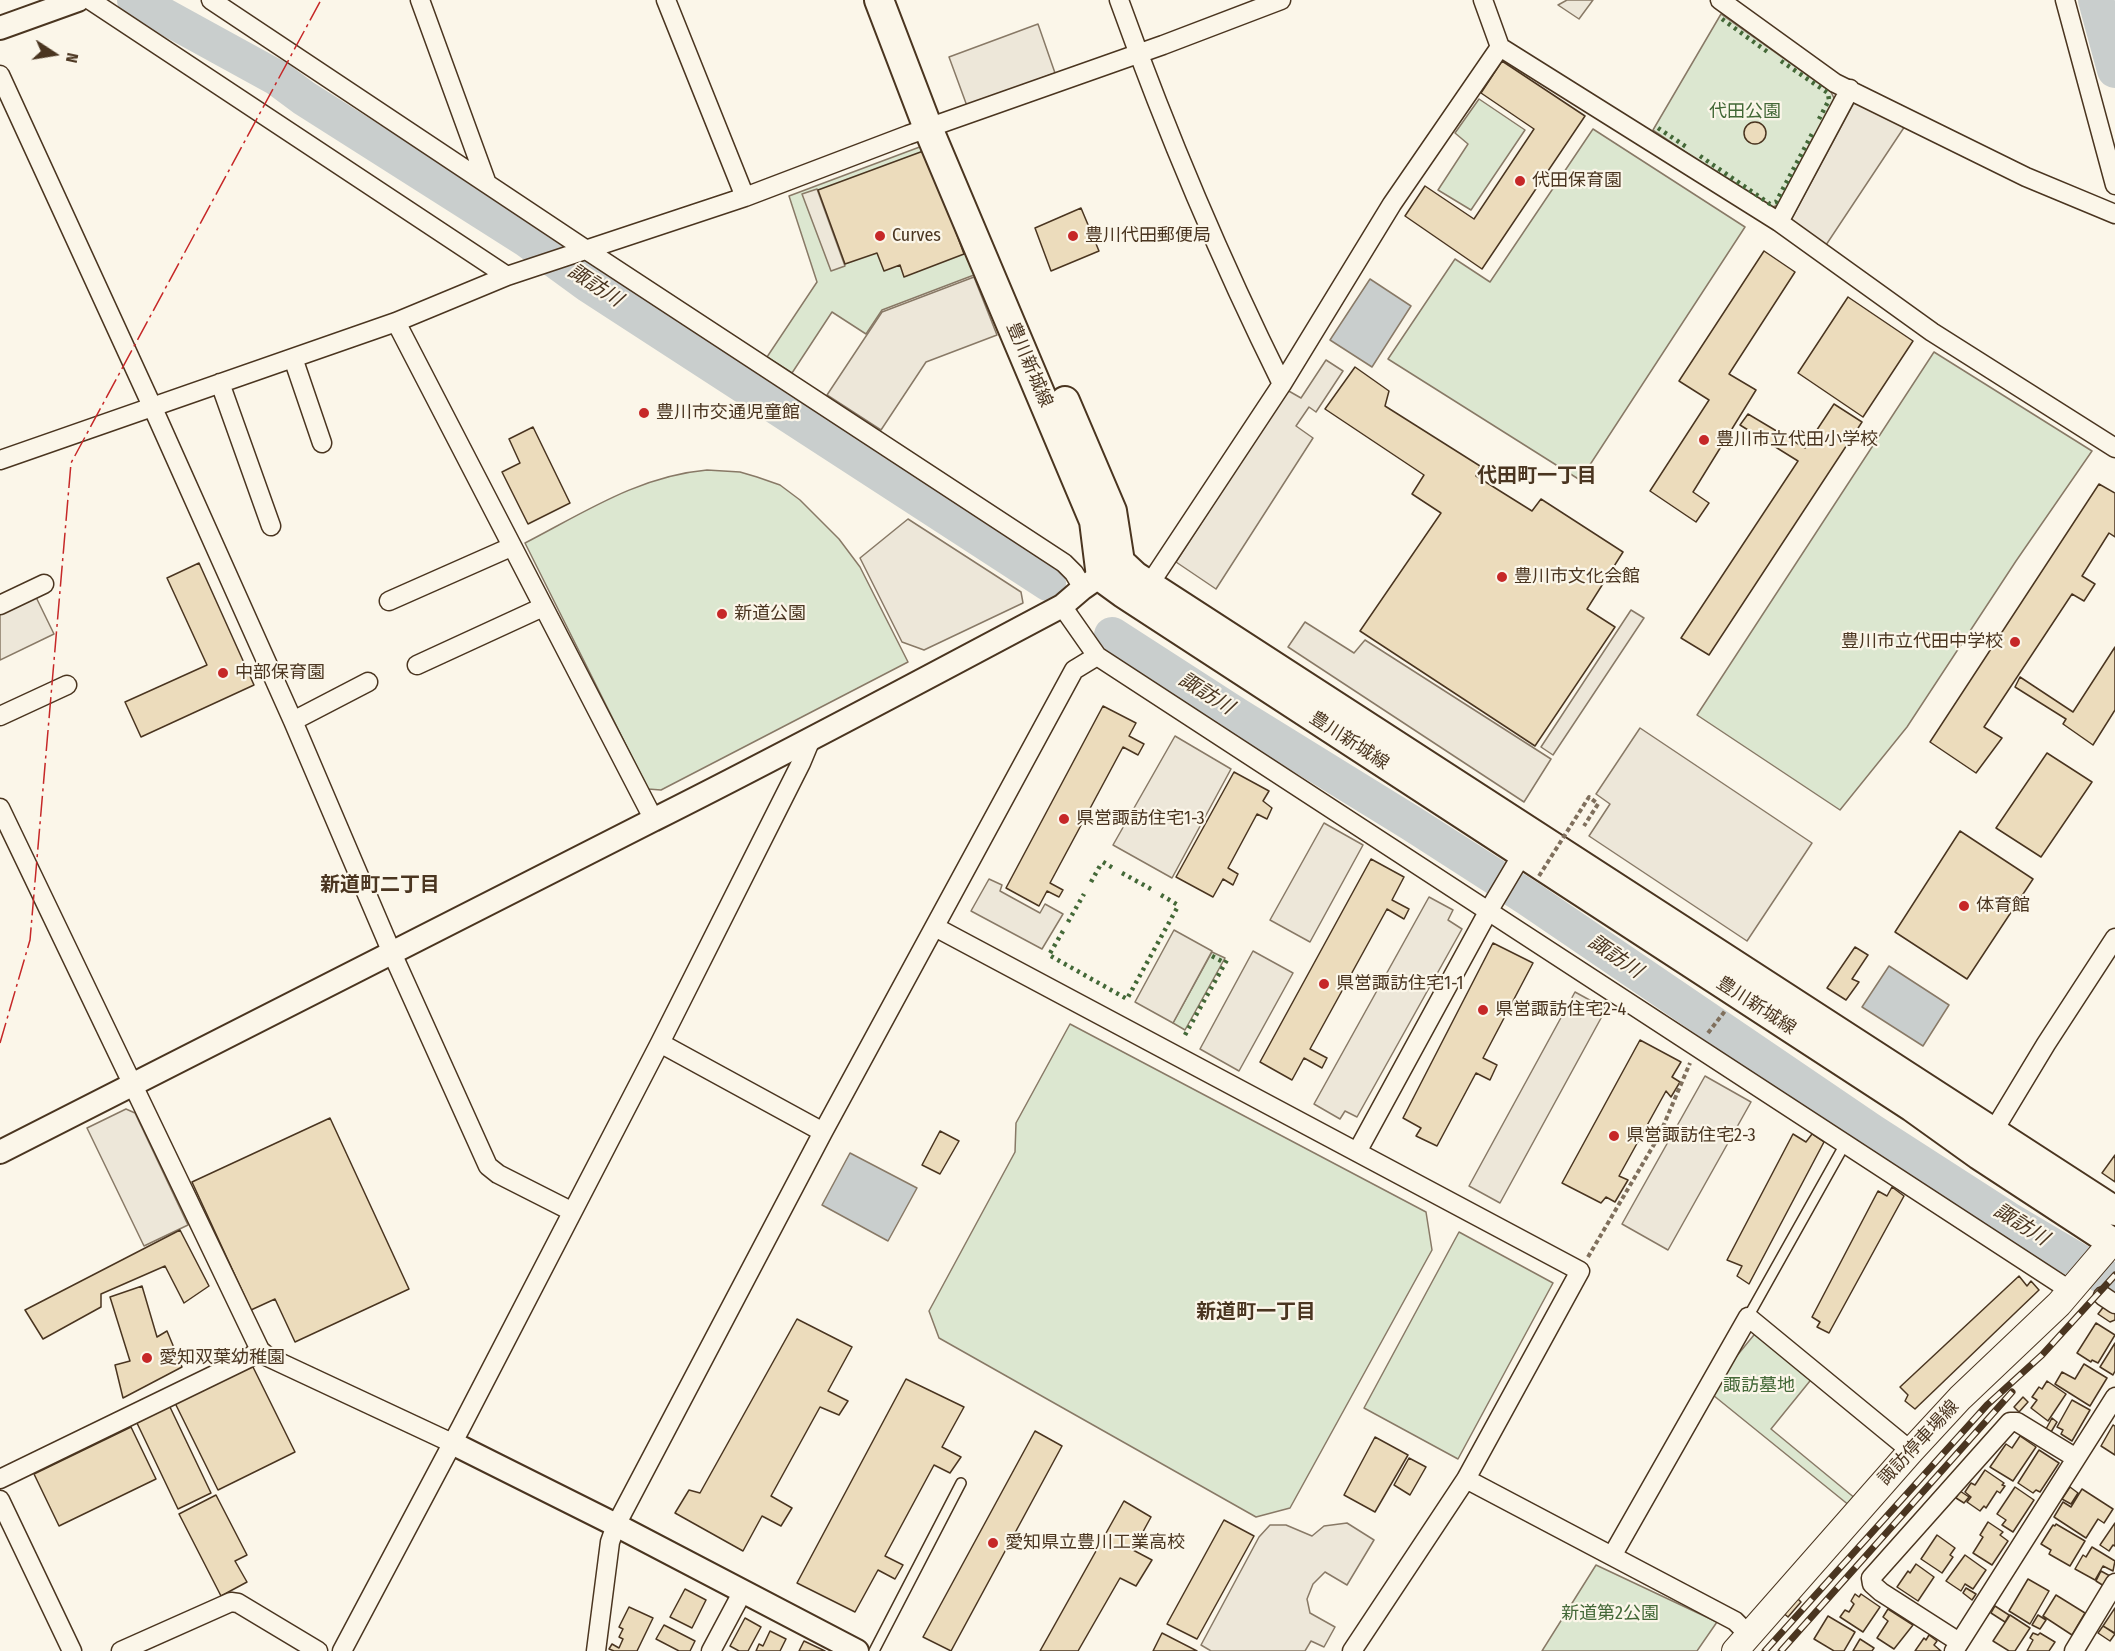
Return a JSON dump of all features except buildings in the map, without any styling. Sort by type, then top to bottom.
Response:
[{"type":"main road","name":"豊川新城線","points":[[879,0],[937,125],[956,149],[1112,511],[1101,575]]},
{"type":"main road","name":"豊川新城線","points":[[898,0],[937,125]]},
{"type":"main road","name":"豊川新城線","points":[[1101,575],[1149,585],[1524,851]]},
{"type":"main road","name":"豊川新城線","points":[[1101,575],[1123,593],[1524,851],[1912,1107],[2115,1210]]},
{"type":"main road","name":"豊川新城線","points":[[1986,1143],[2110,1246]]},
{"type":"main road","name":"諏訪停車場線","points":[[1741,1642],[1960,1398],[2075,1286],[2110,1246]]},
{"type":"street","points":[[0,28],[78,0]]},
{"type":"street","points":[[90,0],[513,274]]},
{"type":"street","points":[[211,0],[588,251],[1064,563],[1074,573],[1101,575]]},
{"type":"street","points":[[420,0],[486,181]]},
{"type":"street","points":[[666,0],[745,197]]},
{"type":"street","points":[[1119,0],[1190,185],[1282,384]]},
{"type":"street","points":[[0,460],[396,322],[513,274],[745,197],[1281,0]]},
{"type":"street","points":[[1483,0],[1500,48],[1779,222],[1932,332],[2115,448]]},
{"type":"street","points":[[1720,0],[1835,83],[2026,177],[2115,214]]},
{"type":"street","points":[[2065,0],[2115,185]]},
{"type":"street","points":[[1149,585],[1282,384],[1392,204],[1500,48]]},
{"type":"street","points":[[0,75],[293,721],[392,953],[488,1166],[498,1174],[571,1211]]},
{"type":"street","points":[[1779,222],[1850,89]]},
{"type":"street","points":[[396,322],[644,805],[654,820]]},
{"type":"street","points":[[293,358],[322,443]]},
{"type":"street","points":[[220,383],[271,526]]},
{"type":"street","points":[[389,601],[512,547]]},
{"type":"street","points":[[0,1152],[131,1083],[392,953],[811,739],[1062,606],[1101,575]]},
{"type":"street","points":[[0,605],[44,584]]},
{"type":"street","points":[[1062,606],[1096,657],[1493,903],[1702,1041],[1845,1143],[2075,1286]]},
{"type":"street","points":[[417,665],[543,607]]},
{"type":"street","points":[[596,1651],[610,1542],[616,1525],[823,1132],[1074,670],[1096,657]]},
{"type":"street","points":[[293,721],[368,682]]},
{"type":"street","points":[[0,716],[67,684]]},
{"type":"street","points":[[342,1651],[660,1043],[811,739]]},
{"type":"street","points":[[0,808],[260,1350],[268,1357],[452,1443],[616,1525],[857,1651]]},
{"type":"street","points":[[1357,1152],[1493,903],[1524,851]]},
{"type":"street","points":[[935,927],[1580,1271],[1466,1479],[1352,1651]]},
{"type":"street","points":[[1986,1143],[2046,1044],[2115,938]]},
{"type":"street","points":[[660,1043],[823,1132]]},
{"type":"street","points":[[1612,1556],[1748,1317],[1911,1451]]},
{"type":"street","points":[[0,1479],[247,1359],[260,1350]]},
{"type":"street","points":[[2076,1458],[2017,1422],[2010,1422],[1872,1578],[1872,1584],[1957,1646],[2076,1458],[2115,1396]]},
{"type":"street","points":[[1466,1479],[1735,1621],[1741,1642]]},
{"type":"street","points":[[0,1500],[72,1651]]},
{"type":"street","points":[[2074,1651],[2115,1583]]},
{"type":"street","points":[[711,1651],[743,1591]]},
{"type":"street","points":[[121,1651],[231,1602],[238,1603],[318,1651]]},
{"type":"lane","points":[[1748,1317],[1845,1143]]},
{"type":"lane","points":[[874,1651],[961,1483]]},
{"type":"path","points":[[1539,876],[1589,797],[1598,804],[1584,826]]},
{"type":"path","points":[[1580,1271],[1659,1136],[1702,1041],[1726,1010]]},
{"type":"green space","name":"代田公園","points":[[1721,14],[1831,92],[1835,100],[1779,205],[1769,208],[1653,130]]},
{"type":"green space","points":[[1479,99],[1525,130],[1471,210],[1438,190],[1468,144],[1455,133]]},
{"type":"green space","points":[[1593,129],[1745,227],[1580,480],[1388,359],[1455,259],[1490,282]]},
{"type":"green space","name":"Curves","points":[[925,145],[974,275],[882,310],[866,334],[832,312],[792,373],[767,357],[817,282],[789,196]]},
{"type":"green space","points":[[1934,352],[2092,451],[2016,561],[1907,727],[1840,810],[1697,715]]},
{"type":"green space","name":"新道公園","points":[[707,470],[740,472],[757,477],[780,485],[800,500],[839,539],[860,567],[908,662],[661,790],[648,789],[525,543],[635,488],[682,474]]},
{"type":"green space","points":[[1212,952],[1225,958],[1185,1030],[1173,1023]]},
{"type":"green space","points":[[1070,1024],[1426,1212],[1432,1250],[1290,1508],[1256,1517],[939,1338],[929,1311],[1015,1152],[1016,1123]]},
{"type":"green space","points":[[1459,1232],[1553,1283],[1458,1459],[1364,1408]]},
{"type":"green space","name":"諏訪墓地","points":[[1758,1330],[1814,1376],[1771,1429],[1856,1499],[1850,1506],[1708,1391]]},
{"type":"green space","name":"新道第2公園","points":[[1596,1565],[1717,1622],[1697,1651],[1542,1651]]},
{"type":"shaded area","points":[[1567,0],[1593,0],[1579,19],[1558,5]]},
{"type":"shaded area","points":[[1038,24],[1055,73],[967,106],[949,57]]},
{"type":"shaded area","points":[[1856,99],[1905,126],[1826,245],[1791,220]]},
{"type":"shaded area","points":[[817,189],[845,266],[831,271],[802,194]]},
{"type":"shaded area","points":[[974,277],[997,335],[926,362],[881,430],[827,395],[882,312]]},
{"type":"shaded area","points":[[1370,279],[1411,306],[1372,367],[1330,340]]},
{"type":"shaded area","points":[[1326,360],[1343,371],[1316,412],[1309,407],[1296,426],[1313,438],[1216,589],[1176,562],[1287,390],[1301,398]]},
{"type":"shaded area","points":[[908,519],[1021,592],[1023,603],[924,650],[902,642],[860,558]]},
{"type":"shaded area","points":[[34,593],[54,634],[0,660],[0,610]]},
{"type":"shaded area","points":[[1631,610],[1644,618],[1553,755],[1541,747]]},
{"type":"shaded area","points":[[1305,622],[1354,653],[1365,640],[1551,759],[1524,802],[1288,647]]},
{"type":"shaded area","points":[[1640,728],[1812,843],[1747,941],[1589,836],[1610,804],[1596,794]]},
{"type":"shaded area","points":[[1175,736],[1231,769],[1172,878],[1113,845]]},
{"type":"shaded area","points":[[1324,823],[1363,845],[1310,942],[1270,920]]},
{"type":"shaded area","points":[[989,879],[1002,885],[1000,891],[1040,913],[1045,904],[1063,914],[1042,949],[971,911]]},
{"type":"shaded area","points":[[1429,897],[1453,910],[1448,920],[1462,929],[1357,1117],[1345,1111],[1340,1119],[1314,1104]]},
{"type":"shaded area","points":[[1174,930],[1212,951],[1173,1023],[1135,1002]]},
{"type":"shaded area","points":[[1253,951],[1293,973],[1239,1071],[1200,1049]]},
{"type":"shaded area","points":[[1889,966],[1949,1005],[1923,1046],[1862,1007]]},
{"type":"shaded area","points":[[1575,992],[1606,1009],[1500,1203],[1469,1186]]},
{"type":"shaded area","points":[[1705,1076],[1751,1102],[1668,1250],[1622,1224]]},
{"type":"shaded area","points":[[126,1109],[135,1113],[188,1225],[144,1246],[87,1128]]},
{"type":"shaded area","points":[[850,1153],[917,1188],[888,1241],[822,1205]]},
{"type":"shaded area","points":[[1347,1523],[1374,1540],[1347,1585],[1325,1572],[1313,1584],[1307,1599],[1310,1613],[1335,1627],[1324,1647],[1311,1641],[1305,1651],[1211,1651],[1201,1645],[1259,1537],[1270,1525],[1286,1525],[1312,1536],[1324,1526]]},
{"type":"waterway","name":"諏訪川","points":[[135,0],[277,78],[304,98],[526,239],[589,285],[1048,583]]},
{"type":"waterway","points":[[2096,0],[2115,70]]},
{"type":"waterway","name":"諏訪川","points":[[1112,635],[1528,898],[1872,1132],[2007,1219],[2115,1283]]},
{"type":"railway","points":[[1765,1651],[1987,1405],[2042,1355],[2115,1275]]},
{"type":"railway","points":[[1781,1651],[2012,1392]]},
{"type":"hedge","points":[[1722,19],[1769,53]]},
{"type":"hedge","points":[[1781,61],[1828,93],[1829,100],[1819,119]]},
{"type":"hedge","points":[[1658,128],[1688,148]]},
{"type":"hedge","points":[[1700,156],[1770,204],[1776,202],[1813,132]]},
{"type":"hedge","points":[[1103,862],[1113,868]]},
{"type":"hedge","points":[[1091,882],[1101,864]]},
{"type":"hedge","points":[[1122,873],[1151,889]]},
{"type":"hedge","points":[[1068,922],[1084,894]]},
{"type":"hedge","points":[[1161,895],[1178,905]]},
{"type":"hedge","points":[[1063,931],[1049,955],[1127,999],[1177,908]]},
{"type":"hedge","points":[[1212,956],[1225,963]]},
{"type":"hedge","points":[[1185,1035],[1228,958]]},
{"type":"power","points":[[0,1043],[30,940],[71,463],[321,0]]},
{"type":"place","name":"代田保育園","points":[[1520,181]]},
{"type":"place","name":"Curves","points":[[880,236]]},
{"type":"place","name":"豊川代田郵便局","points":[[1073,236]]},
{"type":"place","name":"豊川市交通児童館","points":[[644,413]]},
{"type":"place","name":"豊川市立代田小学校","points":[[1704,440]]},
{"type":"place","name":"豊川市文化会館","points":[[1502,577]]},
{"type":"place","name":"新道公園","points":[[722,614]]},
{"type":"place","name":"豊川市立代田中学校","points":[[2015,642]]},
{"type":"place","name":"中部保育園","points":[[223,673]]},
{"type":"place","name":"県営諏訪住宅1-3","points":[[1064,819]]},
{"type":"place","name":"体育館","points":[[1964,906]]},
{"type":"place","name":"県営諏訪住宅1-1","points":[[1324,984]]},
{"type":"place","name":"県営諏訪住宅2-4","points":[[1483,1010]]},
{"type":"place","name":"県営諏訪住宅2-3","points":[[1614,1136]]},
{"type":"place","name":"愛知双葉幼稚園","points":[[147,1358]]},
{"type":"place","name":"愛知県立豊川工業高校","points":[[993,1543]]},
{"type":"district","name":"代田町一丁目","points":[[1537,476]]},
{"type":"district","name":"新道町二丁目","points":[[380,885]]},
{"type":"district","name":"新道町一丁目","points":[[1256,1312]]}]
